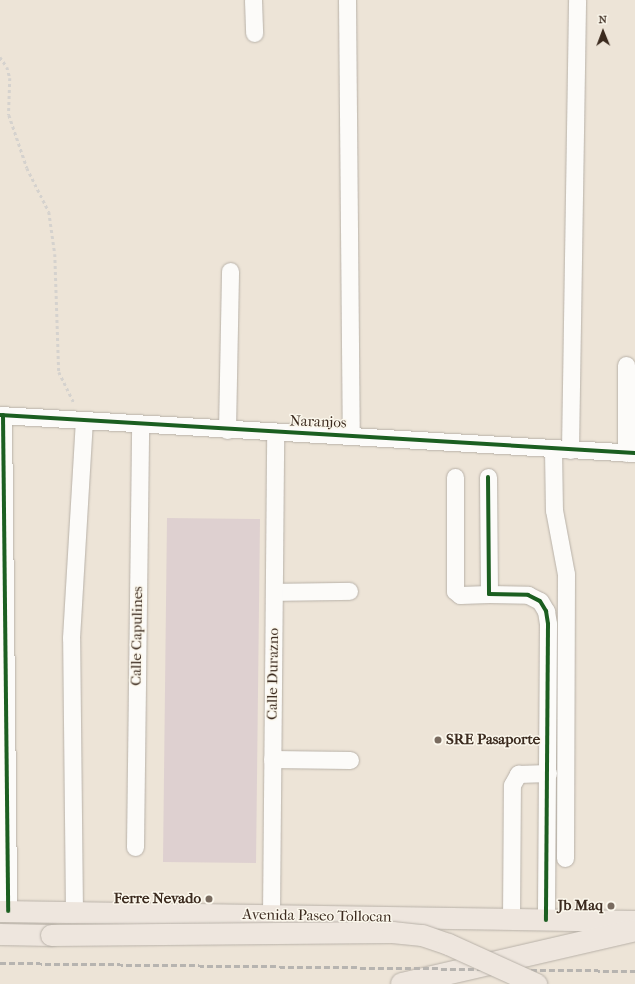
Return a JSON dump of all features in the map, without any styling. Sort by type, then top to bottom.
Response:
[{"type":"highway","points":[[402,984],[635,930]]},
{"type":"main road","name":"Avenida Paseo Tollocan","points":[[4,911],[635,921]]},
{"type":"main road","name":"Avenida Paseo Tollocan","points":[[0,934],[51,935],[392,932],[422,935],[536,984]]},
{"type":"street","points":[[253,0],[254,33]]},
{"type":"street","points":[[347,0],[351,436]]},
{"type":"street","points":[[570,450],[577,0]]},
{"type":"street","points":[[227,430],[230,271]]},
{"type":"street","points":[[626,365],[630,453]]},
{"type":"street","points":[[2,415],[4,911]]},
{"type":"street","name":"Naranjos","points":[[2,415],[140,425],[630,453]]},
{"type":"street","points":[[74,912],[71,638],[84,420]]},
{"type":"street","name":"Calle Capulines","points":[[135,847],[140,425]]},
{"type":"street","name":"Calle Durazno","points":[[271,916],[276,433]]},
{"type":"street","points":[[553,449],[554,510],[566,574],[565,858]]},
{"type":"street","points":[[455,477],[455,591],[460,595],[528,595],[540,601],[546,611],[548,624],[546,920]]},
{"type":"street","points":[[488,477],[489,594]]},
{"type":"street","points":[[274,592],[349,591]]},
{"type":"street","points":[[272,759],[350,760]]},
{"type":"street","points":[[511,919],[512,785],[518,774],[548,773]]},
{"type":"path","points":[[0,57],[7,67],[10,78],[9,115],[27,168],[49,212],[55,254],[59,372],[62,382],[84,420]]},
{"type":"building","points":[[167,518],[260,519],[256,863],[163,862]]},
{"type":"railway","points":[[0,963],[635,971]]},
{"type":"cycle path","points":[[0,415],[635,453]]},
{"type":"cycle path","points":[[3,415],[8,911]]},
{"type":"cycle path","points":[[488,477],[489,594],[528,595],[540,601],[546,611],[548,624],[546,920]]},
{"type":"place","name":"SRE Pasaporte","points":[[438,740]]},
{"type":"place","name":"Ferre Nevado","points":[[209,899]]},
{"type":"place","name":"Jb Maq","points":[[611,906]]}]
